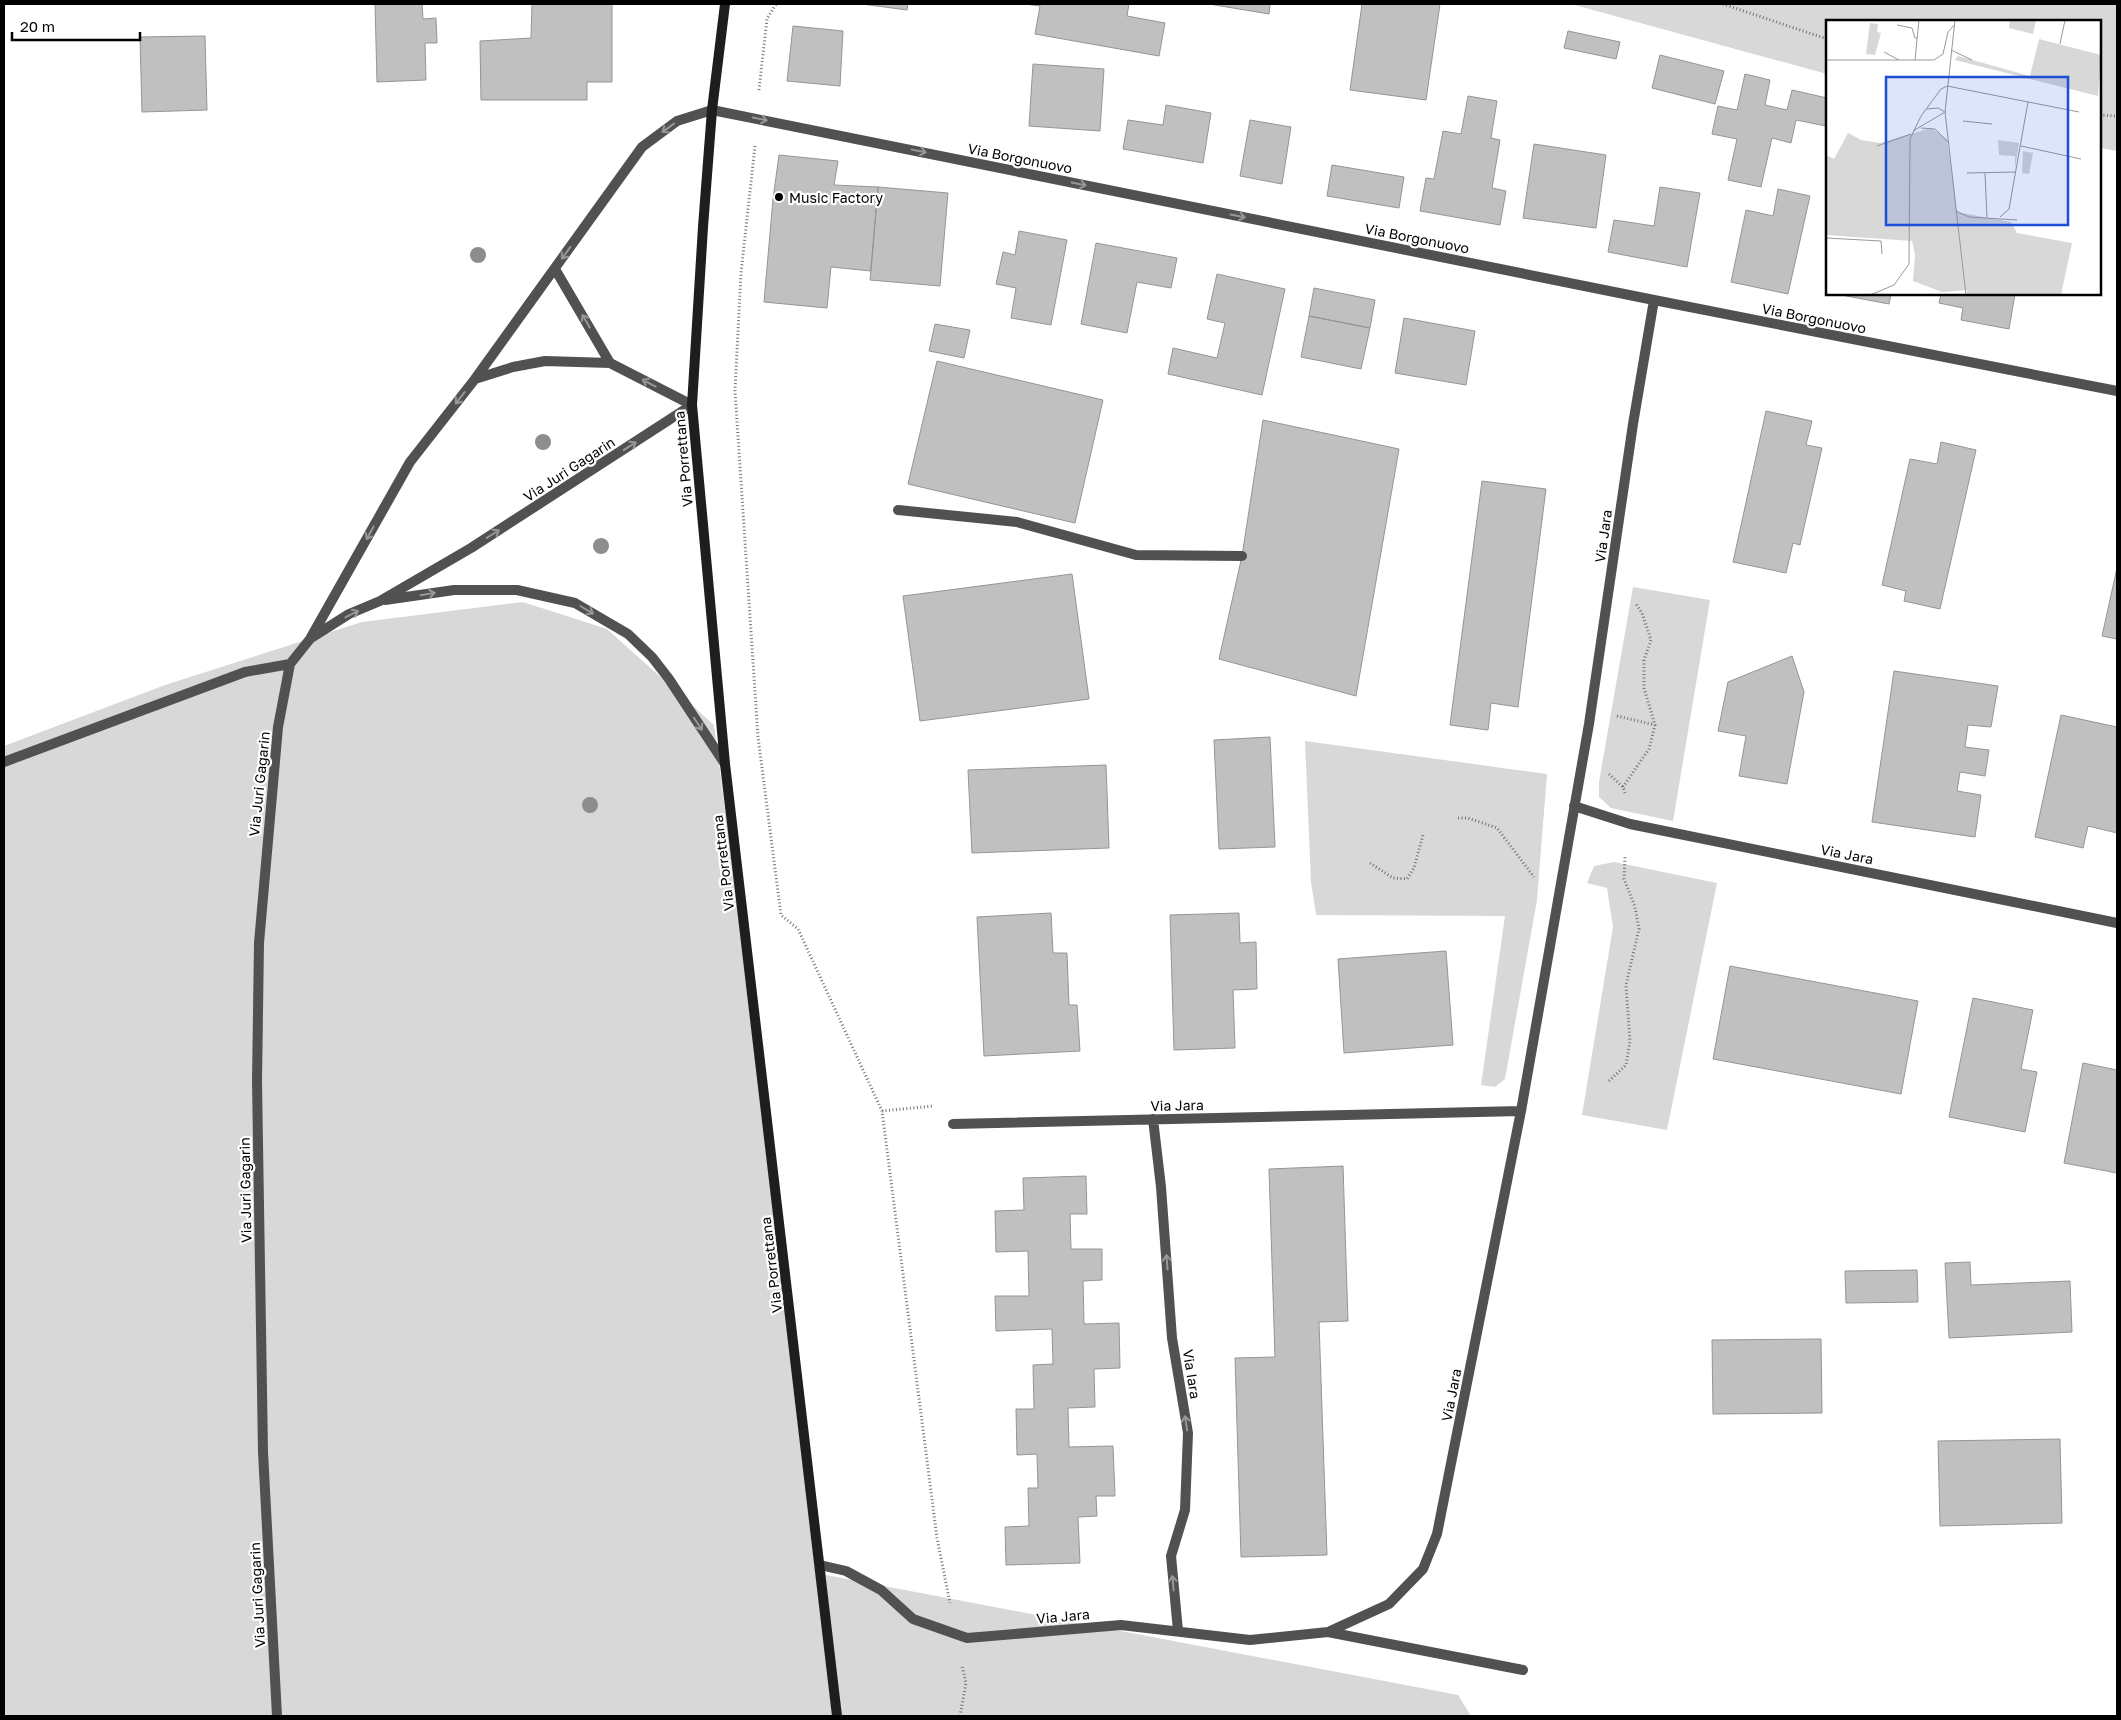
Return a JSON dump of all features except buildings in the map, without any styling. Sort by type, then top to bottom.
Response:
[{"type":"main road","name":"Via Porrettana","points":[[725,4],[712,110],[702,227],[692,405],[725,764],[837,1716]]},
{"type":"street","name":"Via Borgonuovo","points":[[712,110],[1654,300],[2117,391]]},
{"type":"street","name":"Via Juri Gagarin","points":[[277,1716],[263,1452],[257,1081],[259,943],[278,727],[290,664],[310,639],[410,462],[475,379],[642,146],[677,121],[712,110]]},
{"type":"street","points":[[555,269],[610,363]]},
{"type":"street","name":"Via Jara","points":[[1328,1632],[1389,1604],[1423,1569],[1437,1534],[1521,1111],[1582,763],[1633,424],[1654,300]]},
{"type":"street","points":[[475,379],[513,367],[545,361],[610,363],[692,405]]},
{"type":"street","name":"Via Juri Gagarin","points":[[310,639],[350,614],[380,601],[479,543],[692,405]]},
{"type":"street","points":[[898,510],[1017,522],[1136,555],[1242,556]]},
{"type":"street","name":"Via Juri Gagarin","points":[[380,601],[454,590],[517,590],[575,603],[628,634],[652,657],[669,679],[725,764]]},
{"type":"street","points":[[4,762],[245,672],[290,664]]},
{"type":"street","name":"Via Jara","points":[[1574,806],[1630,824],[2117,923]]},
{"type":"street","name":"Via Jara","points":[[953,1124],[1521,1111]]},
{"type":"street","name":"Via Iara","points":[[1153,1119],[1161,1187],[1172,1338],[1188,1433],[1185,1510],[1171,1556],[1178,1631]]},
{"type":"street","name":"Via Jara","points":[[820,1565],[846,1571],[881,1590],[913,1619],[967,1638],[1121,1625],[1250,1640],[1328,1632],[1523,1670]]},
{"type":"path","points":[[776,4],[767,18],[758,87],[758,119],[741,273],[735,391],[758,738],[782,915],[798,929],[882,1111],[937,1538],[951,1611]]},
{"type":"path","points":[[1723,4],[1826,40]]},
{"type":"path","points":[[2101,115],[2117,116]]},
{"type":"path","points":[[1611,575],[1642,613],[1651,640],[1644,660],[1644,688],[1655,725],[1649,749],[1623,786]]},
{"type":"path","points":[[1609,714],[1655,725]]},
{"type":"path","points":[[1582,763],[1608,773],[1623,786],[1626,795]]},
{"type":"path","points":[[1458,818],[1468,818],[1497,828],[1538,882]]},
{"type":"path","points":[[1370,863],[1393,878],[1407,879],[1414,868],[1423,835]]},
{"type":"path","points":[[1609,1081],[1626,1065],[1630,1041],[1626,985],[1639,930],[1635,907],[1624,879],[1625,856]]},
{"type":"path","points":[[882,1111],[951,1104],[953,1124]]},
{"type":"path","points":[[960,1716],[966,1682],[962,1665]]},
{"type":"shaded area","points":[[1571,4],[2117,4],[2117,151],[2101,148],[2101,20],[1826,20],[1826,74]]},
{"type":"shaded area","points":[[1633,587],[1710,600],[1673,821],[1611,808],[1599,797],[1599,782]]},
{"type":"shaded area","points":[[523,602],[607,629],[714,725],[826,1575],[1458,1695],[1471,1716],[4,1716],[4,746],[165,685],[362,622]]},
{"type":"shaded area","points":[[1305,741],[1547,774],[1537,900],[1505,1079],[1495,1087],[1481,1085],[1505,916],[1316,915],[1311,882]]},
{"type":"shaded area","points":[[1614,862],[1717,883],[1667,1130],[1582,1115],[1613,927],[1607,888],[1587,883],[1594,866]]},
{"type":"place","name":"Music Factory","points":[[779,197]]}]
